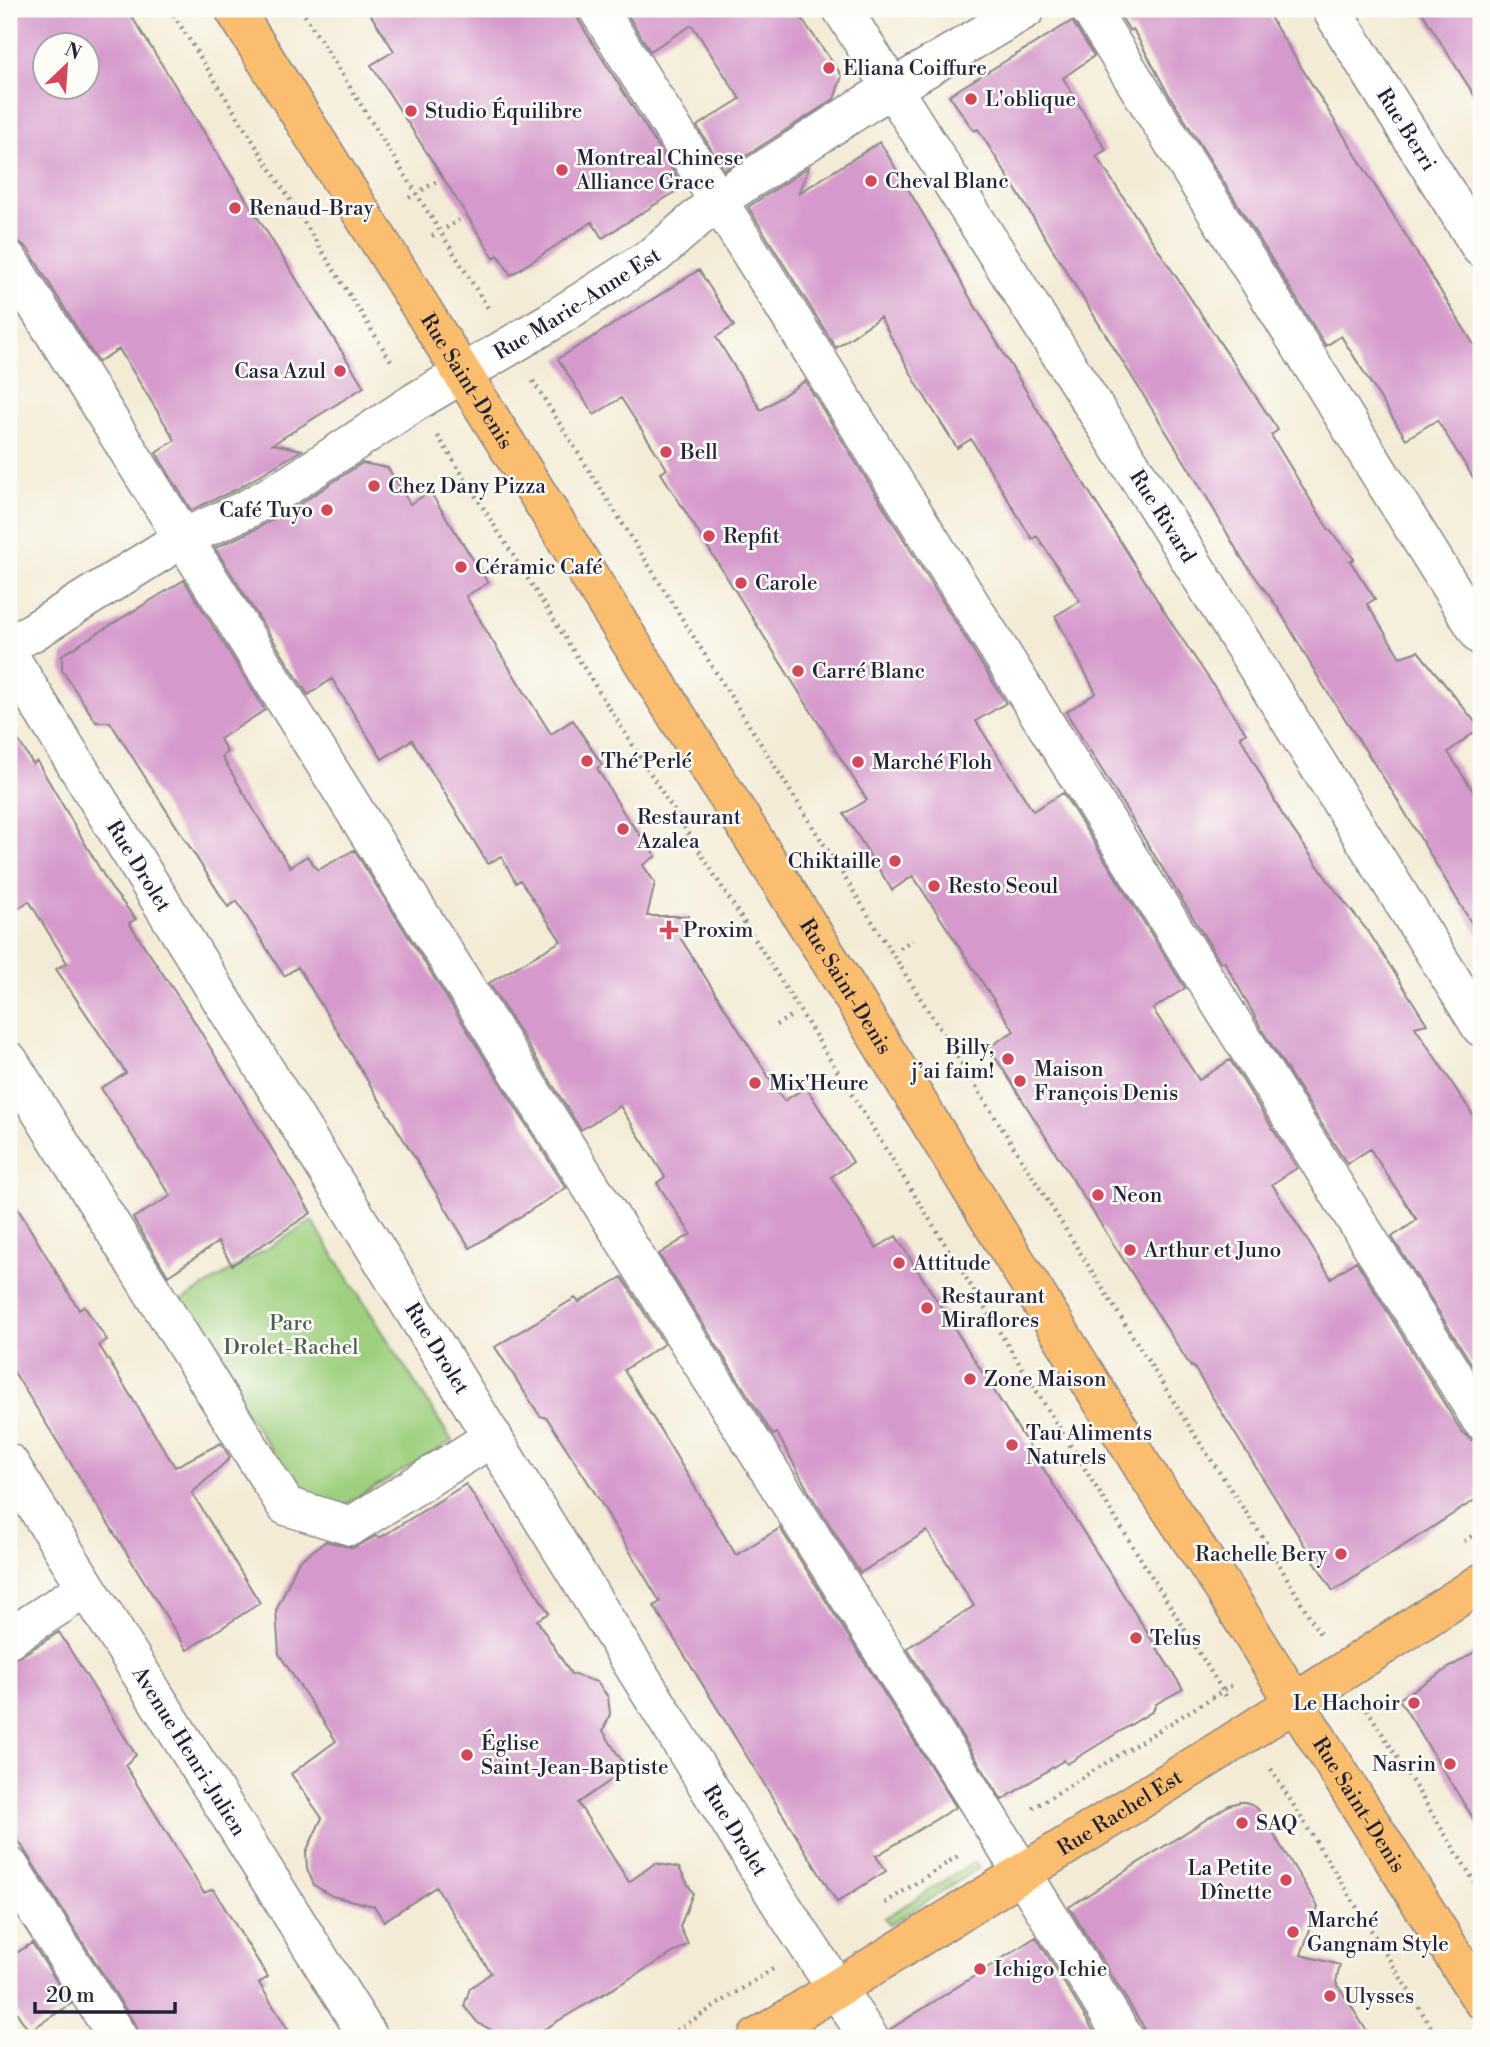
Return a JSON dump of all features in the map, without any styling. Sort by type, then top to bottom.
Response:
[{"type":"main road","name":"Rue Saint-Denis","points":[[234,9],[844,983],[1144,1469],[1225,1591],[1481,1999]]},
{"type":"main road","name":"Rue Rachel Est","points":[[757,2038],[1295,1703],[1481,1583]]},
{"type":"street","points":[[597,9],[1481,1420]]},
{"type":"street","name":"Rue Rivard","points":[[842,9],[1166,519],[1481,1027]]},
{"type":"street","name":"Rue Marie-Anne Est","points":[[9,644],[183,538],[247,509],[289,485],[396,414],[656,254],[718,200],[892,88],[1026,9]]},
{"type":"street","points":[[1090,9],[1481,636]]},
{"type":"street","name":"Rue Berri","points":[[1331,9],[1481,248]]},
{"type":"street","points":[[9,261],[1124,2038]]},
{"type":"street","name":"Rue Drolet","points":[[9,656],[808,1947],[869,2038]]},
{"type":"street","points":[[9,1062],[286,1506],[351,1526],[493,1437]]},
{"type":"street","name":"Avenue Henri-Julien","points":[[9,1463],[369,2038]]},
{"type":"street","points":[[9,1638],[86,1588]]},
{"type":"street","points":[[9,1866],[118,2038]]},
{"type":"path","points":[[170,9],[391,362]]},
{"type":"path","points":[[301,9],[487,306]]},
{"type":"path","points":[[422,190],[436,182]]},
{"type":"path","points":[[446,228],[459,220]]},
{"type":"path","points":[[536,385],[1301,1603]]},
{"type":"path","points":[[441,441],[800,1011],[1203,1660]]},
{"type":"path","points":[[900,948],[912,940]]},
{"type":"path","points":[[776,1025],[791,1016]]},
{"type":"path","points":[[1023,1814],[1183,1717]]},
{"type":"path","points":[[1381,1732],[1481,1892]]},
{"type":"path","points":[[1285,1791],[1438,2038]]},
{"type":"path","points":[[878,1907],[969,1849]]},
{"type":"path","points":[[664,2038],[808,1947]]},
{"type":"green space","name":"Parc Drolet-Rachel","points":[[312,1221],[452,1441],[345,1505],[300,1495],[176,1304]]},
{"type":"green space","points":[[974,1862],[979,1868],[889,1925],[885,1918]]},
{"type":"building","points":[[9,9],[127,9],[364,387],[273,444],[302,450],[237,489],[191,510],[156,453],[175,440],[119,349],[98,362],[28,249],[18,241],[9,227]]},
{"type":"building","points":[[367,9],[576,9],[579,21],[683,187],[602,238],[592,222],[511,275],[498,255],[494,258],[371,65],[394,51]]},
{"type":"building","points":[[624,9],[795,9],[842,76],[834,99],[724,170],[697,126],[740,99],[692,25],[650,51]]},
{"type":"building","points":[[1116,9],[1265,9],[1481,356],[1481,490],[1437,420],[1406,439],[1341,336],[1326,346],[1165,88],[1133,29],[1130,31]]},
{"type":"building","points":[[1420,9],[1481,9],[1481,106],[1438,38]]},
{"type":"building","points":[[1072,21],[1094,56],[1063,78],[1106,150],[1096,156],[1278,430],[1271,435],[1327,527],[1354,559],[1350,561],[1375,599],[1367,604],[1400,657],[1418,651],[1480,728],[1448,752],[1481,804],[1481,939],[1278,608],[1240,556],[1206,496],[978,129],[974,131],[949,95]]},
{"type":"building","points":[[880,142],[1034,404],[1174,627],[1246,733],[1240,736],[1282,814],[1329,882],[1370,934],[1427,1024],[1415,1027],[1481,1127],[1481,1379],[1392,1237],[1417,1220],[1370,1149],[1347,1164],[1264,1033],[1224,961],[1221,963],[1066,712],[1096,693],[1055,616],[1080,601],[1037,536],[1032,539],[971,439],[957,448],[918,386],[880,317],[836,348],[748,207],[809,167],[799,193]]},
{"type":"building","points":[[699,270],[734,326],[716,337],[761,410],[805,381],[1006,703],[976,721],[1033,811],[1063,793],[1185,988],[1153,1009],[1199,1080],[1230,1060],[1297,1168],[1272,1184],[1331,1278],[1356,1261],[1462,1432],[1471,1440],[1481,1442],[1481,1496],[1333,1591],[989,1047],[1014,1031],[913,876],[892,890],[844,814],[867,800],[661,473],[667,469],[621,398],[594,415],[558,359]]},
{"type":"building","points":[[362,463],[388,468],[410,504],[430,492],[488,583],[466,596],[493,642],[551,734],[573,720],[602,765],[597,768],[625,815],[656,856],[643,865],[655,883],[647,916],[689,916],[681,939],[784,1101],[806,1087],[853,1162],[831,1177],[876,1248],[896,1236],[1183,1689],[1156,1704],[1153,1711],[1067,1764],[1064,1760],[1002,1800],[907,1648],[974,1606],[927,1531],[860,1573],[809,1492],[777,1433],[773,1435],[659,1254],[691,1234],[657,1183],[665,1177],[620,1106],[581,1130],[489,983],[561,941],[520,880],[516,883],[501,856],[488,864],[412,740],[382,759],[332,679],[308,695],[215,548],[300,504]]},
{"type":"building","points":[[184,580],[265,710],[220,739],[227,752],[222,757],[266,830],[290,867],[307,856],[318,870],[354,850],[566,1188],[470,1248],[298,967],[284,976],[237,901],[228,907],[110,722],[96,722],[62,670],[62,655]]},
{"type":"building","points":[[9,725],[33,764],[37,761],[111,888],[136,919],[129,923],[191,1016],[311,1213],[232,1265],[218,1242],[168,1276],[133,1218],[171,1196],[101,1088],[126,1073],[56,969],[67,963],[29,901],[9,915]]},
{"type":"building","points":[[9,1194],[79,1310],[84,1306],[107,1340],[99,1345],[175,1467],[221,1443],[230,1458],[192,1493],[260,1603],[187,1650],[9,1364]]},
{"type":"building","points":[[622,1277],[664,1344],[624,1370],[736,1555],[780,1528],[956,1807],[876,1856],[886,1871],[837,1902],[654,1606],[660,1602],[595,1493],[547,1418],[540,1416],[495,1347],[575,1298],[579,1302]]},
{"type":"building","name":"Église Saint-Jean-Baptiste","points":[[466,1484],[549,1613],[537,1620],[571,1674],[597,1682],[608,1697],[610,1714],[603,1731],[627,1769],[578,1803],[629,1882],[655,1863],[679,1868],[693,1893],[680,1927],[688,1944],[529,2038],[507,2038],[478,2023],[464,2006],[470,1988],[491,1973],[436,1887],[384,1921],[374,1906],[332,1896],[314,1885],[307,1869],[306,1852],[322,1818],[291,1774],[336,1741],[279,1654],[276,1611],[298,1562],[326,1541],[353,1548],[376,1536],[381,1537]]},
{"type":"building","points":[[59,1632],[136,1755],[125,1765],[204,1893],[213,1889],[268,1977],[259,1983],[293,2038],[140,2038],[136,2026],[9,1826],[9,1660],[21,1656]]},
{"type":"building","points":[[1481,1648],[1481,1831],[1399,1699]]},
{"type":"building","points":[[1246,1802],[1258,1809],[1318,1906],[1301,1955],[1340,1965],[1336,1982],[1371,2038],[1146,2038],[1143,2026],[1069,1907],[1229,1805]]},
{"type":"building","points":[[1036,1937],[1098,2038],[891,2038],[889,2030]]},
{"type":"building","points":[[32,1943],[71,2004],[29,2031],[9,2001],[9,1958]]},
{"type":"place","name":"Eliana Coiffure","points":[[829,68]]},
{"type":"place","name":"L'oblique","points":[[971,99]]},
{"type":"place","name":"Studio Équilibre","points":[[411,111]]},
{"type":"place","name":"Montreal Chinese Alliance Grace","points":[[562,170]]},
{"type":"place","name":"Cheval Blanc","points":[[871,181]]},
{"type":"place","name":"Renaud-Bray","points":[[235,208]]},
{"type":"place","name":"Casa Azul","points":[[340,371]]},
{"type":"place","name":"Bell","points":[[666,452]]},
{"type":"place","name":"Chez Dany Pizza","points":[[374,486]]},
{"type":"place","name":"Café Tuyo","points":[[327,510]]},
{"type":"place","name":"Repfit","points":[[709,536]]},
{"type":"place","name":"Céramic Café","points":[[461,567]]},
{"type":"place","name":"Carole","points":[[741,583]]},
{"type":"place","name":"Carré Blanc","points":[[798,671]]},
{"type":"place","name":"Thé Perlé","points":[[587,761]]},
{"type":"place","name":"Marché Floh","points":[[858,762]]},
{"type":"place","name":"Restaurant Azalea","points":[[623,829]]},
{"type":"place","name":"Chiktaille","points":[[895,861]]},
{"type":"place","name":"Resto Seoul","points":[[934,886]]},
{"type":"place","name":"Proxim","points":[[669,930]]},
{"type":"place","name":"Billy, j’ai faim!","points":[[1008,1059]]},
{"type":"place","name":"Maison François Denis","points":[[1020,1081]]},
{"type":"place","name":"Mix'Heure","points":[[755,1083]]},
{"type":"place","name":"Neon","points":[[1098,1195]]},
{"type":"place","name":"Arthur et Juno","points":[[1130,1250]]},
{"type":"place","name":"Attitude","points":[[899,1263]]},
{"type":"place","name":"Restaurant Miraflores","points":[[927,1308]]},
{"type":"place","name":"Zone Maison","points":[[970,1379]]},
{"type":"place","name":"Tau Aliments Naturels","points":[[1012,1445]]},
{"type":"place","name":"Rachelle Bery","points":[[1341,1554]]},
{"type":"place","name":"Telus","points":[[1136,1638]]},
{"type":"place","name":"Le Hachoir","points":[[1414,1703]]},
{"type":"place","name":"Église Saint-Jean-Baptiste","points":[[467,1755]]},
{"type":"place","name":"Nasrin","points":[[1450,1764]]},
{"type":"place","name":"SAQ","points":[[1242,1823]]},
{"type":"place","name":"La Petite Dînette","points":[[1286,1880]]},
{"type":"place","name":"Marché Gangnam Style","points":[[1293,1932]]},
{"type":"place","name":"Ichigo Ichie","points":[[980,1969]]},
{"type":"place","name":"Ulysses","points":[[1330,1996]]}]
